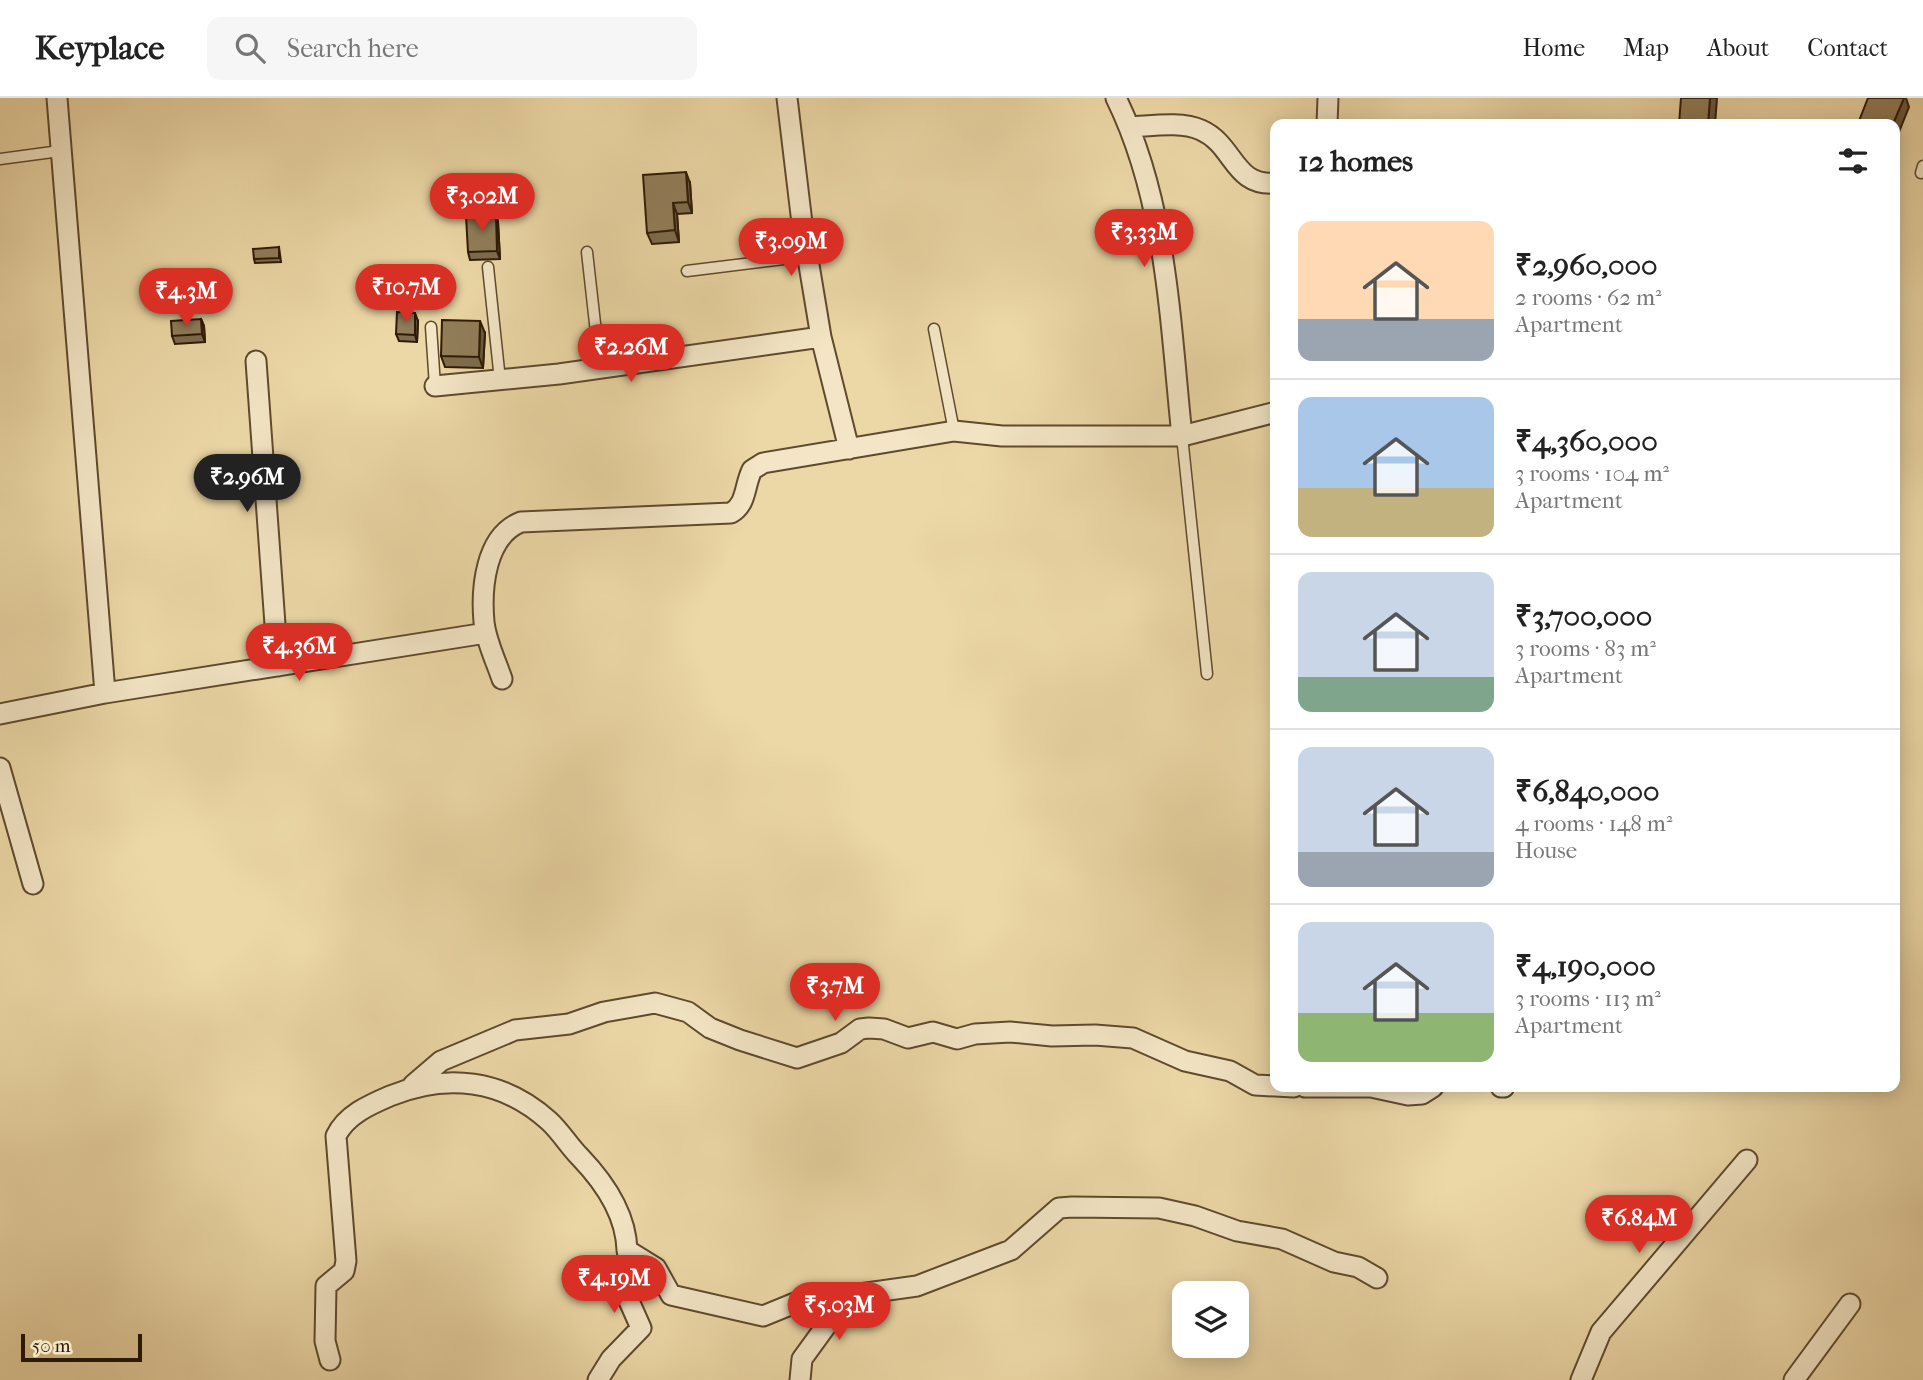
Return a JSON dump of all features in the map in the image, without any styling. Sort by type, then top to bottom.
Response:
[{"type":"street","points":[[57,98],[105,693]]},
{"type":"street","points":[[787,98],[821,337],[849,449]]},
{"type":"street","points":[[1116,98],[1130,127],[1151,190],[1162,254],[1182,436]]},
{"type":"street","points":[[1326,119],[1328,98]]},
{"type":"street","points":[[1130,127],[1177,125],[1201,130],[1228,151],[1242,176],[1270,184]]},
{"type":"street","points":[[435,386],[600,369],[821,337]]},
{"type":"street","points":[[256,360],[278,666]]},
{"type":"street","points":[[502,679],[486,632],[484,613],[488,566],[499,537],[513,525],[570,519],[731,513],[739,508],[745,497],[752,470],[763,463],[954,431],[1002,436],[1182,436],[1270,414]]},
{"type":"street","points":[[0,714],[105,693],[486,632]]},
{"type":"street","points":[[0,768],[33,884]]},
{"type":"street","points":[[330,1360],[325,1341],[327,1286],[344,1272],[346,1261],[336,1136],[342,1124],[407,1088],[441,1061],[515,1030],[569,1024],[604,1012],[655,1003],[676,1007],[699,1017],[710,1028],[797,1059],[841,1042],[860,1029],[869,1028],[884,1029],[908,1038],[933,1032],[957,1039],[975,1034],[1021,1032],[1052,1036],[1096,1035],[1133,1038],[1185,1061],[1230,1071],[1255,1085],[1270,1087]]},
{"type":"street","points":[[407,1088],[428,1084],[480,1084],[522,1100],[548,1121],[598,1177],[626,1233],[628,1255],[618,1276],[641,1328],[611,1359],[598,1380]]},
{"type":"street","points":[[1394,1092],[1408,1095],[1425,1092]]},
{"type":"street","points":[[1581,1380],[1601,1332],[1747,1160]]},
{"type":"street","points":[[627,1250],[656,1268],[671,1295],[763,1316],[796,1303],[917,1286],[992,1259],[1023,1243],[1039,1223],[1059,1208],[1159,1208],[1195,1216],[1237,1231],[1282,1238],[1334,1262],[1358,1267],[1377,1278]]},
{"type":"street","points":[[800,1380],[802,1359],[826,1326],[832,1300]]},
{"type":"street","points":[[1794,1380],[1850,1304]]},
{"type":"lane","points":[[0,159],[60,151]]},
{"type":"lane","points":[[587,252],[600,369]]},
{"type":"lane","points":[[687,271],[808,256]]},
{"type":"lane","points":[[488,267],[500,380]]},
{"type":"lane","points":[[431,327],[435,386]]},
{"type":"lane","points":[[934,329],[954,431]]},
{"type":"lane","points":[[1182,436],[1207,674]]},
{"type":"building","points":[[1681,98],[1710,98],[1708,119],[1679,119]]},
{"type":"building","points":[[1868,98],[1904,98],[1895,119],[1860,119]]},
{"type":"building","points":[[686,172],[688,202],[673,203],[675,230],[647,233],[643,175]]},
{"type":"building","points":[[496,215],[497,251],[468,252],[466,216]]},
{"type":"building","points":[[279,247],[279,258],[254,259],[253,249]]},
{"type":"building","points":[[397,312],[415,313],[415,335],[396,334]]},
{"type":"building","points":[[201,319],[202,334],[172,336],[171,321]]},
{"type":"building","points":[[442,320],[480,321],[479,357],[441,356]]}]
